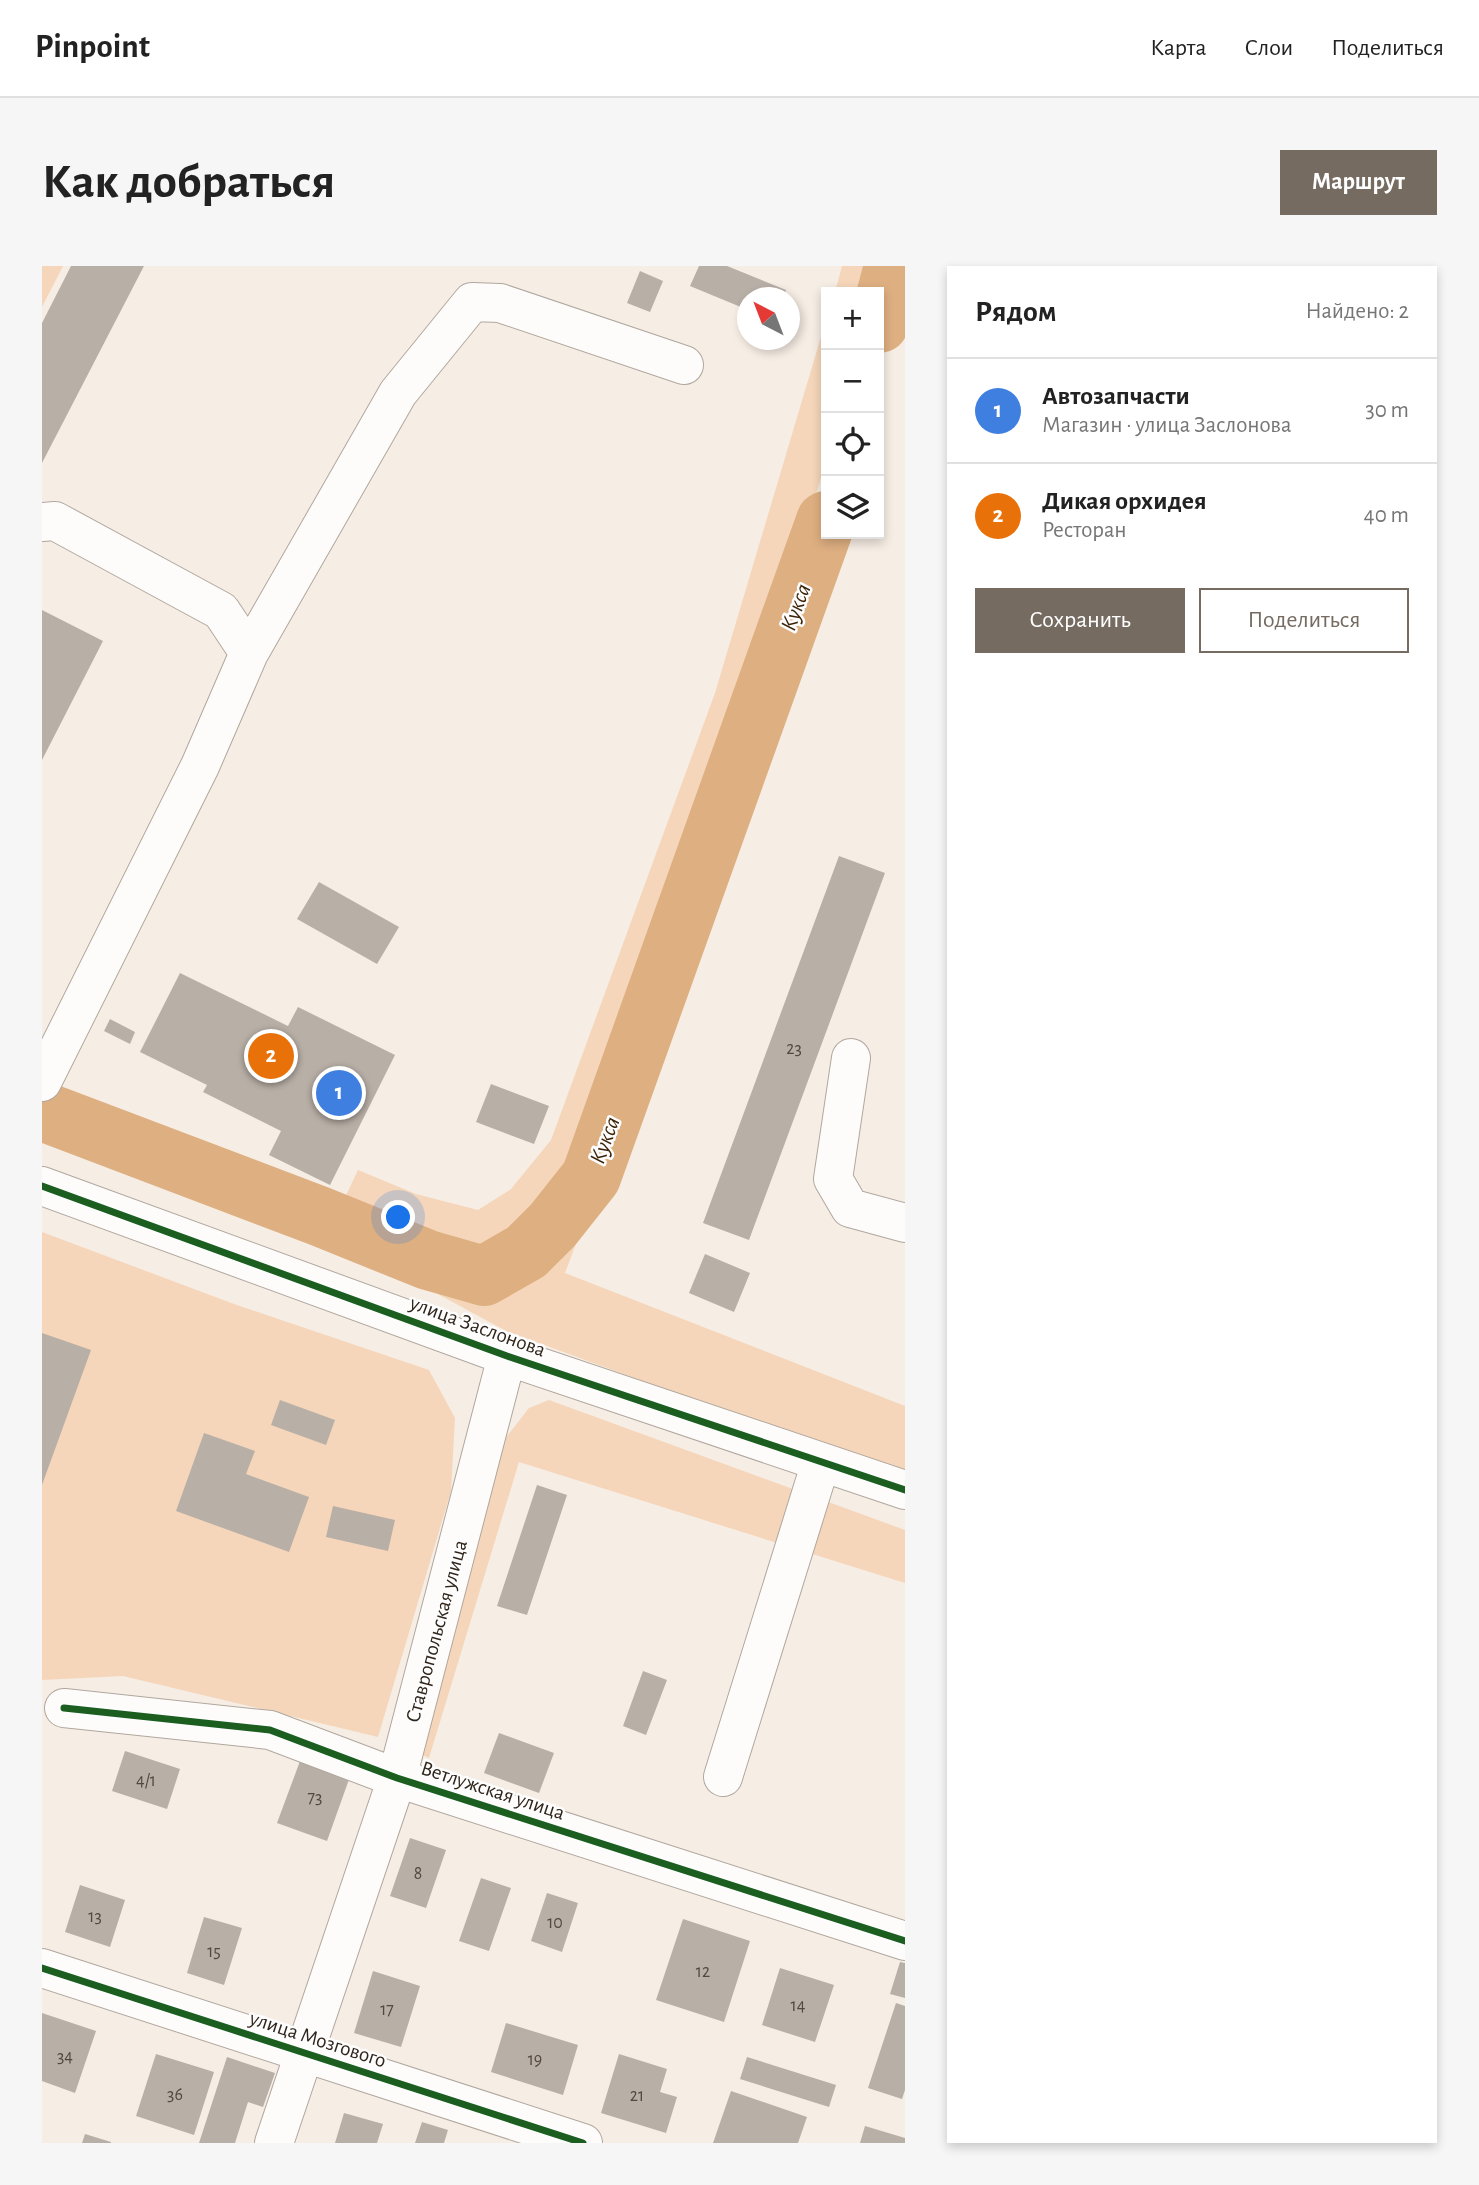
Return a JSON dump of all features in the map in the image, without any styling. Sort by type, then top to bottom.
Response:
[{"type":"street","points":[[46,1066],[200,766],[249,653],[398,393],[472,302],[500,303],[684,365]]},
{"type":"street","points":[[42,522],[55,521],[221,611],[249,653]]},
{"type":"street","points":[[851,1058],[833,1179],[850,1208],[905,1223]]},
{"type":"street","name":"улица Заслонова","points":[[42,1186],[507,1356],[905,1490]]},
{"type":"street","name":"Ставропольская улица","points":[[274,2143],[397,1778],[507,1356]]},
{"type":"street","points":[[723,1777],[821,1462]]},
{"type":"street","name":"Ветлужская улица","points":[[64,1708],[270,1730],[397,1778],[905,1941]]},
{"type":"street","name":"улица Мозгового","points":[[42,1968],[583,2143]]},
{"type":"shaded area","points":[[42,266],[63,266],[42,307]]},
{"type":"shaded area","points":[[842,266],[886,266],[880,287],[836,287]]},
{"type":"shaded area","points":[[821,337],[821,478],[802,541],[669,922],[579,1161],[530,1229],[494,1254],[441,1249],[340,1208],[358,1170],[416,1194],[478,1210],[511,1189],[551,1140],[715,693]]},
{"type":"shaded area","points":[[592,1201],[565,1273],[905,1406],[905,1477],[506,1331],[329,1235],[474,1285],[510,1282]]},
{"type":"shaded area","points":[[42,1232],[234,1304],[429,1370],[455,1418],[451,1491],[378,1737],[123,1676],[42,1680]]},
{"type":"shaded area","points":[[549,1400],[905,1530],[905,1583],[519,1462],[429,1758],[412,1750],[504,1440],[529,1408]]},
{"type":"building","points":[[71,266],[144,266],[42,463],[42,323]]},
{"type":"building","points":[[699,266],[727,266],[779,287],[737,287],[737,305],[690,286]]},
{"type":"building","points":[[640,271],[663,281],[650,312],[627,303]]},
{"type":"building","points":[[42,610],[103,641],[42,760]]},
{"type":"building","points":[[839,856],[885,873],[749,1240],[703,1223]]},
{"type":"building","points":[[319,882],[399,927],[377,964],[297,919]]},
{"type":"building","points":[[180,973],[288,1026],[298,1007],[395,1055],[330,1185],[269,1155],[281,1131],[203,1092],[207,1085],[140,1052]]},
{"type":"building","points":[[110,1019],[135,1032],[130,1044],[104,1031]]},
{"type":"building","points":[[491,1084],[549,1106],[534,1144],[476,1122]]},
{"type":"building","points":[[705,1254],[750,1273],[734,1312],[689,1293]]},
{"type":"building","points":[[42,1333],[91,1350],[42,1485]]},
{"type":"building","points":[[280,1400],[335,1420],[326,1445],[271,1425]]},
{"type":"building","points":[[204,1433],[255,1451],[246,1474],[309,1497],[289,1552],[176,1511]]},
{"type":"building","points":[[537,1485],[567,1495],[527,1615],[497,1606]]},
{"type":"building","points":[[333,1506],[395,1520],[388,1551],[326,1537]]},
{"type":"building","points":[[643,1671],[667,1680],[646,1735],[623,1726]]},
{"type":"building","points":[[499,1733],[554,1753],[539,1793],[484,1773]]},
{"type":"building","points":[[125,1751],[180,1769],[167,1809],[112,1791]]},
{"type":"building","points":[[303,1753],[352,1771],[327,1841],[277,1823]]},
{"type":"building","points":[[410,1838],[446,1850],[426,1908],[390,1896]]},
{"type":"building","points":[[481,1878],[511,1888],[489,1951],[459,1941]]},
{"type":"building","points":[[80,1885],[125,1900],[110,1947],[65,1932]]},
{"type":"building","points":[[547,1893],[578,1903],[562,1952],[531,1941]]},
{"type":"building","points":[[204,1917],[242,1928],[224,1985],[187,1973]]},
{"type":"building","points":[[683,1919],[750,1941],[724,2022],[656,2000]]},
{"type":"building","points":[[900,1962],[905,1963],[905,1998],[890,1994]]},
{"type":"building","points":[[780,1968],[834,1985],[815,2042],[762,2025]]},
{"type":"building","points":[[373,1971],[420,1986],[401,2047],[354,2033]]},
{"type":"building","points":[[896,2003],[905,2006],[905,2090],[902,2099],[868,2088]]},
{"type":"building","points":[[42,2013],[96,2031],[75,2093],[42,2081]]},
{"type":"building","points":[[506,2023],[578,2045],[563,2095],[491,2072]]},
{"type":"building","points":[[156,2054],[214,2072],[194,2135],[136,2116]]},
{"type":"building","points":[[619,2054],[667,2069],[660,2092],[677,2097],[666,2133],[601,2113]]},
{"type":"building","points":[[227,2057],[275,2073],[263,2107],[248,2102],[235,2143],[199,2143]]},
{"type":"building","points":[[747,2057],[836,2085],[829,2107],[740,2079]]},
{"type":"building","points":[[731,2091],[807,2117],[798,2143],[713,2143]]},
{"type":"building","points":[[344,2113],[383,2124],[377,2143],[335,2143]]},
{"type":"building","points":[[422,2122],[448,2130],[444,2143],[415,2143]]},
{"type":"building","points":[[865,2126],[905,2138],[905,2143],[860,2143]]},
{"type":"building","points":[[85,2134],[111,2142],[111,2143],[82,2143]]},
{"type":"waterway","name":"Кукса","points":[[884,304],[894,266]]},
{"type":"waterway","name":"Кукса","points":[[42,1111],[428,1260],[484,1276],[526,1252],[553,1225],[591,1177],[821,535]]},
{"type":"cycle path","points":[[42,1186],[507,1356],[905,1490]]},
{"type":"cycle path","points":[[64,1708],[270,1730],[397,1778],[905,1941]]},
{"type":"cycle path","points":[[42,1968],[583,2143]]},
{"type":"place","name":"Дикая орхидея","points":[[271,1056]]},
{"type":"place","name":"Автозапчасти","points":[[339,1093]]}]
